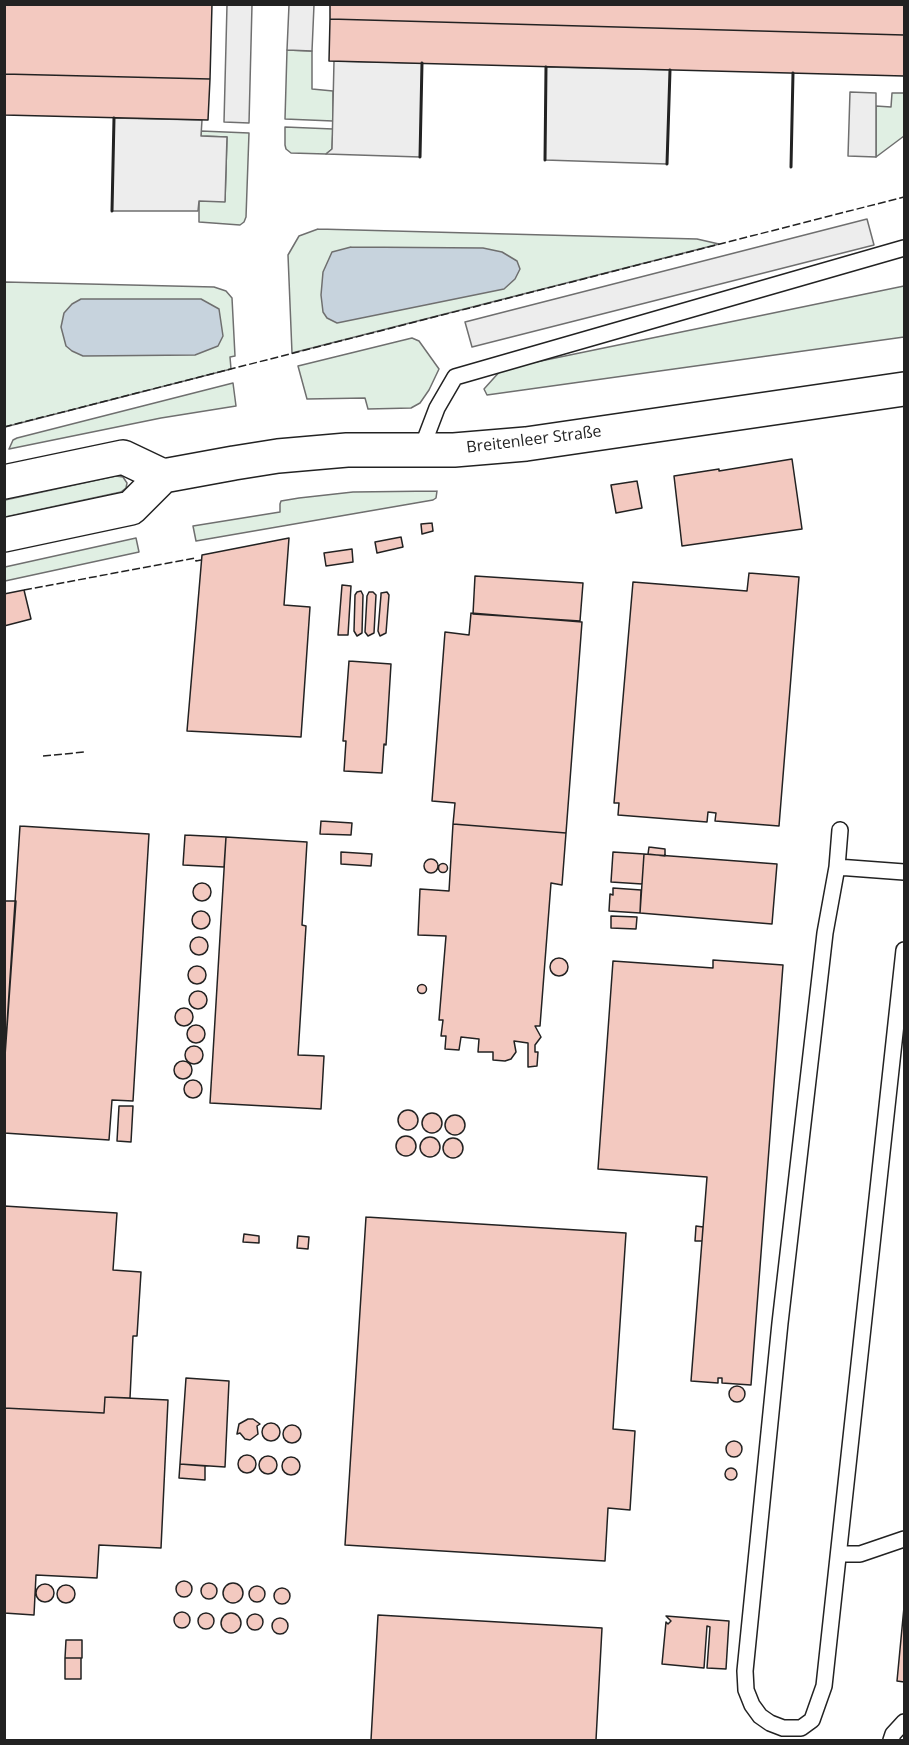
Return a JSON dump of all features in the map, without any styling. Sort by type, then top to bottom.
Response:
[{"type":"main road","name":"Breitenleer Straße","points":[[163,476],[290,455],[347,450],[454,450],[526,444],[904,389]]},
{"type":"main road","points":[[4,482],[123,457],[163,476],[131,508],[4,535]]},
{"type":"lane","points":[[421,450],[437,408],[455,377],[904,248]]},
{"type":"lane","points":[[840,830],[837,867],[825,933],[780,1323],[745,1671],[746,1690],[760,1716],[771,1723],[802,1734],[812,1720],[824,1686],[904,951]]},
{"type":"lane","points":[[837,867],[904,872]]},
{"type":"lane","points":[[839,1554],[860,1554],[904,1539]]},
{"type":"lane","points":[[891,1740],[892,1734],[904,1722]]},
{"type":"green space","points":[[287,50],[312,51],[312,89],[333,91],[333,121],[285,119]]},
{"type":"green space","points":[[892,93],[904,93],[904,136],[876,157],[876,106],[891,107]]},
{"type":"green space","points":[[285,127],[333,129],[332,149],[326,154],[291,153],[285,145]]},
{"type":"green space","points":[[201,131],[249,133],[246,217],[240,225],[199,222],[199,201],[225,201],[227,137],[201,136]]},
{"type":"green space","points":[[318,229],[697,239],[719,244],[292,353],[288,255],[299,236]]},
{"type":"green space","points":[[5,282],[214,287],[226,291],[232,298],[235,356],[230,357],[231,369],[5,427]]},
{"type":"green space","points":[[904,286],[904,337],[487,395],[484,389],[502,369]]},
{"type":"green space","points":[[412,338],[419,341],[439,369],[420,403],[411,408],[368,409],[365,398],[307,399],[298,366]]},
{"type":"green space","points":[[233,383],[236,406],[161,418],[9,449],[13,440],[17,438]]},
{"type":"green space","points":[[116,476],[123,477],[127,483],[126,488],[121,492],[5,517],[5,500]]},
{"type":"green space","points":[[437,491],[436,498],[433,500],[196,541],[193,526],[280,512],[281,501],[299,498],[353,492]]},
{"type":"green space","points":[[136,538],[139,552],[5,581],[5,567]]},
{"type":"shaded area","points":[[227,5],[252,5],[249,123],[224,122]]},
{"type":"shaded area","points":[[289,5],[314,5],[312,51],[287,50]]},
{"type":"shaded area","points":[[334,61],[422,63],[420,157],[326,154],[332,149]]},
{"type":"shaded area","points":[[546,67],[670,70],[667,164],[545,160]]},
{"type":"shaded area","points":[[850,92],[876,93],[876,157],[848,156]]},
{"type":"shaded area","points":[[114,118],[202,120],[201,136],[227,137],[225,202],[199,201],[198,211],[112,211]]},
{"type":"shaded area","points":[[867,219],[874,245],[472,347],[465,322]]},
{"type":"shaded area","points":[[351,247],[483,248],[502,252],[517,261],[520,269],[515,279],[504,289],[337,323],[327,318],[323,312],[321,295],[323,272],[332,252]]},
{"type":"shaded area","points":[[81,299],[201,299],[219,309],[223,336],[218,346],[195,355],[83,356],[66,346],[61,327],[64,313],[72,304]]},
{"type":"building","points":[[4,4],[212,4],[210,79],[4,74]]},
{"type":"building","points":[[330,4],[904,4],[904,35],[330,19]]},
{"type":"building","points":[[330,19],[904,35],[904,76],[329,61]]},
{"type":"building","points":[[4,74],[210,79],[208,120],[4,115]]},
{"type":"building","points":[[792,459],[802,529],[682,546],[674,476]]},
{"type":"building","points":[[637,481],[642,508],[616,513],[611,485]]},
{"type":"building","points":[[432,523],[433,531],[422,534],[421,524]]},
{"type":"building","points":[[401,537],[403,547],[377,553],[375,542]]},
{"type":"building","points":[[289,538],[284,605],[310,607],[301,737],[187,731],[202,555]]},
{"type":"building","points":[[352,549],[353,562],[326,566],[324,553]]},
{"type":"building","points":[[749,573],[799,577],[779,826],[715,821],[716,813],[708,812],[707,822],[618,815],[619,803],[614,803],[633,582],[747,591]]},
{"type":"building","points":[[475,576],[583,583],[580,621],[473,614]]},
{"type":"building","points":[[342,585],[351,586],[348,635],[338,635]]},
{"type":"building","points":[[24,590],[31,619],[4,626],[4,594]]},
{"type":"building","points":[[361,591],[363,595],[362,633],[357,636],[354,631],[355,595]]},
{"type":"building","points":[[369,592],[376,595],[374,633],[368,636],[365,632]]},
{"type":"building","points":[[387,592],[389,595],[386,633],[380,636],[378,631],[381,593]]},
{"type":"building","points":[[471,613],[582,622],[566,833],[453,824],[455,803],[432,801],[445,632],[469,635]]},
{"type":"building","points":[[349,661],[391,664],[382,773],[344,771],[346,741],[343,741]]},
{"type":"building","points":[[321,821],[352,823],[351,835],[320,834]]},
{"type":"building","points":[[453,824],[566,833],[562,885],[551,883],[540,1026],[535,1026],[541,1037],[535,1045],[535,1052],[538,1052],[537,1066],[528,1067],[528,1043],[514,1041],[516,1052],[511,1059],[505,1061],[493,1060],[493,1052],[478,1052],[479,1039],[461,1037],[459,1050],[445,1049],[446,1036],[441,1036],[443,1020],[439,1020],[446,936],[418,935],[420,889],[449,891]]},
{"type":"building","points":[[20,826],[149,834],[133,1101],[112,1100],[109,1140],[4,1133],[4,1070]]},
{"type":"building","points":[[185,835],[226,837],[224,867],[183,865]]},
{"type":"building","points":[[226,837],[307,842],[302,925],[306,926],[298,1055],[324,1056],[321,1109],[210,1103]]},
{"type":"building","points":[[649,847],[665,849],[665,856],[648,854]]},
{"type":"building","points":[[341,852],[372,854],[371,866],[341,864]]},
{"type":"building","points":[[613,852],[644,854],[642,884],[611,882]]},
{"type":"building","points":[[644,854],[777,864],[772,924],[640,913]]},
{"type":"building","points":[[431,859],[436,861],[438,866],[436,871],[431,873],[426,871],[424,866],[426,861]]},
{"type":"building","points":[[443,864],[447,868],[443,872],[439,868]]},
{"type":"building","points":[[202,883],[208,886],[211,892],[208,898],[202,901],[196,898],[193,892],[196,886]]},
{"type":"building","points":[[613,888],[641,890],[640,913],[609,911],[610,894],[613,895]]},
{"type":"building","points":[[4,901],[16,901],[4,1070]]},
{"type":"building","points":[[201,911],[207,914],[210,920],[207,926],[201,929],[195,926],[192,920],[195,914]]},
{"type":"building","points":[[611,916],[637,917],[636,929],[611,928]]},
{"type":"building","points":[[199,937],[205,940],[208,946],[205,952],[199,955],[193,952],[190,946],[193,940]]},
{"type":"building","points":[[559,958],[565,961],[568,967],[565,973],[559,976],[553,973],[550,967],[553,961]]},
{"type":"building","points":[[713,960],[783,965],[751,1385],[722,1383],[722,1378],[718,1378],[718,1383],[691,1381],[707,1177],[598,1169],[613,961],[713,968]]},
{"type":"building","points":[[197,966],[203,969],[206,975],[203,981],[197,984],[191,981],[188,975],[191,969]]},
{"type":"building","points":[[422,984],[427,989],[422,994],[417,989]]},
{"type":"building","points":[[198,991],[204,994],[207,1000],[204,1006],[198,1009],[192,1006],[189,1000],[192,994]]},
{"type":"building","points":[[184,1008],[190,1011],[193,1017],[190,1023],[184,1026],[178,1023],[175,1017],[178,1011]]},
{"type":"building","points":[[196,1025],[202,1028],[205,1034],[202,1040],[196,1043],[190,1040],[187,1034],[190,1028]]},
{"type":"building","points":[[194,1046],[200,1049],[203,1055],[200,1061],[194,1064],[188,1061],[185,1055],[188,1049]]},
{"type":"building","points":[[183,1061],[189,1064],[192,1070],[189,1076],[183,1079],[177,1076],[174,1070],[177,1064]]},
{"type":"building","points":[[193,1080],[199,1083],[202,1089],[199,1095],[193,1098],[187,1095],[184,1089],[187,1083]]},
{"type":"building","points":[[119,1106],[133,1106],[131,1142],[117,1141]]},
{"type":"building","points":[[408,1110],[415,1113],[418,1120],[415,1127],[408,1130],[401,1127],[398,1120],[401,1113]]},
{"type":"building","points":[[432,1113],[439,1116],[442,1123],[439,1130],[432,1133],[425,1130],[422,1123],[425,1116]]},
{"type":"building","points":[[455,1115],[462,1118],[465,1125],[462,1132],[455,1135],[448,1132],[445,1125],[448,1118]]},
{"type":"building","points":[[406,1136],[413,1139],[416,1146],[413,1153],[406,1156],[399,1153],[396,1146],[399,1139]]},
{"type":"building","points":[[430,1137],[437,1140],[440,1147],[437,1154],[430,1157],[423,1154],[420,1147],[423,1140]]},
{"type":"building","points":[[453,1138],[460,1141],[463,1148],[460,1155],[453,1158],[446,1155],[443,1148],[446,1141]]},
{"type":"building","points":[[4,1206],[117,1213],[113,1270],[141,1272],[137,1336],[133,1336],[130,1398],[105,1397],[104,1413],[4,1408]]},
{"type":"building","points":[[366,1217],[626,1233],[613,1429],[635,1431],[630,1510],[608,1508],[605,1561],[345,1545]]},
{"type":"building","points":[[696,1226],[703,1227],[702,1241],[695,1241]]},
{"type":"building","points":[[244,1234],[259,1236],[259,1243],[243,1242]]},
{"type":"building","points":[[298,1236],[309,1237],[308,1249],[297,1248]]},
{"type":"building","points":[[186,1378],[229,1381],[225,1467],[180,1464]]},
{"type":"building","points":[[734,1386],[740,1386],[745,1394],[743,1400],[734,1402],[729,1397],[729,1391]]},
{"type":"building","points":[[105,1397],[168,1400],[161,1548],[99,1545],[97,1578],[36,1575],[34,1615],[4,1613],[4,1408],[104,1413]]},
{"type":"building","points":[[253,1419],[260,1424],[257,1426],[258,1434],[250,1440],[245,1439],[240,1433],[237,1434],[239,1424]]},
{"type":"building","points":[[271,1423],[277,1426],[280,1432],[277,1438],[271,1441],[265,1438],[262,1432],[265,1426]]},
{"type":"building","points":[[292,1425],[298,1428],[301,1434],[298,1440],[292,1443],[286,1440],[283,1434],[286,1428]]},
{"type":"building","points":[[734,1441],[740,1443],[742,1449],[740,1455],[734,1457],[728,1455],[726,1449],[728,1443]]},
{"type":"building","points":[[247,1455],[253,1458],[256,1464],[253,1470],[247,1473],[241,1470],[238,1464],[241,1458]]},
{"type":"building","points":[[268,1456],[274,1459],[277,1465],[274,1471],[268,1474],[262,1471],[259,1465],[262,1459]]},
{"type":"building","points":[[291,1457],[297,1460],[300,1466],[297,1472],[291,1475],[285,1472],[282,1466],[285,1460]]},
{"type":"building","points":[[180,1464],[205,1466],[205,1480],[179,1478]]},
{"type":"building","points":[[731,1468],[737,1474],[731,1480],[725,1474]]},
{"type":"building","points":[[184,1581],[192,1589],[184,1597],[176,1589]]},
{"type":"building","points":[[209,1583],[215,1585],[217,1591],[215,1597],[209,1599],[203,1597],[201,1591],[203,1585]]},
{"type":"building","points":[[229,1583],[237,1583],[243,1589],[243,1597],[237,1603],[229,1603],[223,1597],[223,1589]]},
{"type":"building","points":[[45,1584],[51,1587],[54,1593],[51,1599],[45,1602],[39,1599],[36,1593],[39,1587]]},
{"type":"building","points":[[66,1585],[72,1588],[75,1594],[72,1600],[66,1603],[60,1600],[57,1594],[60,1588]]},
{"type":"building","points":[[257,1586],[263,1588],[265,1594],[263,1600],[257,1602],[251,1600],[249,1594],[251,1588]]},
{"type":"building","points":[[282,1588],[288,1590],[290,1596],[288,1602],[282,1604],[276,1602],[274,1596],[276,1590]]},
{"type":"building","points":[[904,1607],[904,1682],[897,1681]]},
{"type":"building","points":[[182,1612],[188,1614],[190,1620],[188,1626],[182,1628],[176,1626],[174,1620],[176,1614]]},
{"type":"building","points":[[206,1613],[212,1615],[214,1621],[212,1627],[206,1629],[200,1627],[198,1621],[200,1615]]},
{"type":"building","points":[[231,1613],[238,1616],[241,1623],[238,1630],[231,1633],[224,1630],[221,1623],[224,1616]]},
{"type":"building","points":[[255,1614],[261,1616],[263,1622],[261,1628],[255,1630],[249,1628],[247,1622],[249,1616]]},
{"type":"building","points":[[378,1615],[602,1628],[596,1740],[371,1740]]},
{"type":"building","points":[[666,1616],[729,1621],[726,1669],[707,1668],[710,1627],[707,1626],[704,1668],[662,1664],[666,1622],[668,1624],[671,1621]]},
{"type":"building","points":[[280,1618],[286,1620],[288,1626],[286,1632],[280,1634],[274,1632],[272,1626],[274,1620]]},
{"type":"building","points":[[66,1640],[82,1640],[82,1658],[65,1658]]},
{"type":"building","points":[[65,1658],[81,1658],[81,1679],[65,1679]]},
{"type":"fence","points":[[4,427],[904,197]]},
{"type":"fence","points":[[24,590],[195,558],[196,561],[201,560]]},
{"type":"fence","points":[[43,756],[85,752]]},
{"type":"wall","points":[[420,157],[422,63]]},
{"type":"wall","points":[[545,160],[546,67]]},
{"type":"wall","points":[[667,164],[670,70]]},
{"type":"wall","points":[[791,167],[793,73]]},
{"type":"wall","points":[[112,211],[114,118]]}]
